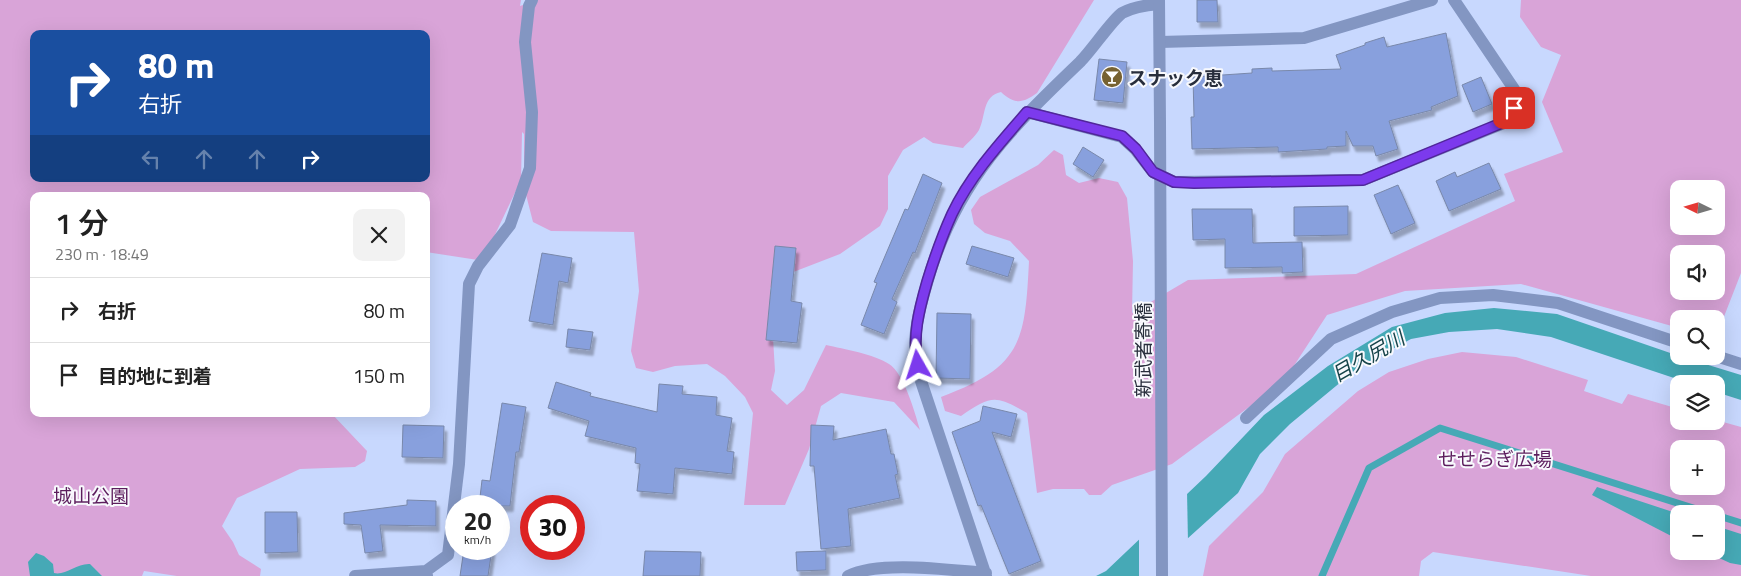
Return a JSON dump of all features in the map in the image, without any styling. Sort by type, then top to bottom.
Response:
[{"type":"street","points":[[355,576],[427,573],[448,555],[460,464],[469,284],[478,266],[510,225],[530,168],[532,112],[524,42],[529,6],[532,0]]},
{"type":"street","points":[[1160,42],[1304,38],[1432,0]]},
{"type":"street","points":[[1027,112],[1122,136],[1136,149],[1153,172],[1174,182],[1363,180],[1509,120],[1518,95],[1454,0]]},
{"type":"street","points":[[848,576],[858,571],[904,567],[986,574],[922,381],[915,349],[916,328],[922,299],[937,252],[953,212],[978,172],[1027,112],[1093,50],[1122,14],[1140,6],[1159,2]]},
{"type":"street","name":"新武者寄橋","points":[[1159,2],[1162,576]]},
{"type":"street","points":[[1246,418],[1331,339],[1392,312],[1440,298],[1493,295],[1558,303],[1670,340]]},
{"type":"street","points":[[1725,359],[1741,364]]},
{"type":"green space","name":"城山公園","points":[[0,0],[521,0],[520,6],[538,0],[1094,0],[1037,93],[1023,101],[1015,101],[1001,92],[995,94],[988,102],[979,130],[963,148],[933,143],[924,137],[903,150],[888,176],[888,209],[880,226],[840,254],[783,276],[770,288],[775,371],[771,390],[787,405],[804,390],[826,345],[859,352],[883,360],[894,369],[904,384],[920,430],[894,402],[841,393],[821,406],[809,449],[785,505],[744,505],[753,413],[745,397],[725,376],[707,364],[675,366],[653,372],[636,368],[631,351],[639,291],[634,232],[551,231],[533,222],[524,187],[524,134],[522,132],[521,180],[491,243],[478,260],[430,253],[430,192],[30,192],[30,417],[335,417],[367,451],[365,461],[355,467],[300,469],[237,498],[222,526],[239,555],[261,569],[260,576],[177,576],[144,571],[142,576],[0,576]]},
{"type":"green space","points":[[1521,0],[1741,0],[1741,273],[1725,314],[1725,310],[1670,310],[1670,325],[1521,284],[1405,291],[1327,315],[1284,381],[1172,464],[1112,485],[1101,495],[1089,495],[1084,489],[1053,489],[1037,493],[1027,413],[1016,407],[994,400],[980,404],[961,416],[945,411],[941,397],[968,386],[1003,362],[1014,348],[1021,332],[1025,312],[1029,261],[1010,241],[985,233],[974,224],[971,210],[980,197],[1038,165],[1054,150],[1063,155],[1066,175],[1079,183],[1099,178],[1118,182],[1127,198],[1133,261],[1132,313],[1188,280],[1356,274],[1515,201],[1504,174],[1563,152],[1542,102],[1561,55],[1541,47],[1520,17]]},
{"type":"green space","name":"せせらぎ広場","points":[[1462,352],[1516,357],[1588,380],[1584,391],[1622,404],[1628,394],[1670,406],[1670,430],[1725,430],[1725,423],[1741,427],[1741,576],[1591,576],[1433,552],[1421,561],[1419,576],[1203,576],[1209,546],[1263,492],[1285,454],[1358,391],[1389,372],[1428,359]]},
{"type":"water","name":"目久尻川","points":[[1494,308],[1557,314],[1670,353],[1670,365],[1708,365],[1741,375],[1741,400],[1725,395],[1725,375],[1670,375],[1670,377],[1551,337],[1497,329],[1449,332],[1411,339],[1359,367],[1290,424],[1260,454],[1238,493],[1146,576],[1096,576],[1106,571],[1206,476],[1264,415],[1328,366],[1392,327],[1445,313]]},
{"type":"water","points":[[1597,487],[1670,511],[1670,535],[1592,495]]},
{"type":"water","points":[[1725,529],[1741,534],[1741,565],[1724,560]]},
{"type":"water","points":[[36,553],[44,556],[53,564],[54,573],[62,573],[80,565],[90,564],[102,576],[30,576],[28,562]]},
{"type":"pier","points":[[1187,491],[1188,542],[1150,576],[1139,576],[1139,536]]},
{"type":"building","points":[[1197,0],[1217,0],[1218,22],[1197,22]]},
{"type":"building","points":[[1446,33],[1458,96],[1431,107],[1432,110],[1389,121],[1398,149],[1376,156],[1373,146],[1353,146],[1346,131],[1346,146],[1327,147],[1327,149],[1278,152],[1278,147],[1192,149],[1191,117],[1194,117],[1193,77],[1252,73],[1252,69],[1272,68],[1272,71],[1341,69],[1336,55],[1365,45],[1365,43],[1384,37],[1387,47]]},
{"type":"building","points":[[1099,59],[1127,62],[1123,103],[1094,100]]},
{"type":"building","points":[[1481,77],[1492,104],[1473,112],[1462,85]]},
{"type":"building","points":[[1083,147],[1104,160],[1093,177],[1073,164]]},
{"type":"building","points":[[1489,163],[1501,189],[1449,211],[1436,181],[1455,172],[1457,177]]},
{"type":"building","points":[[923,174],[942,183],[915,253],[913,252],[892,299],[897,302],[884,334],[861,325],[877,283],[874,282],[905,209],[908,210]]},
{"type":"building","points":[[1398,185],[1415,223],[1391,234],[1374,195]]},
{"type":"building","points":[[1348,206],[1348,235],[1294,236],[1294,207]]},
{"type":"building","points":[[1192,209],[1252,209],[1253,243],[1302,242],[1303,272],[1282,273],[1282,267],[1225,268],[1225,239],[1193,240]]},
{"type":"building","points":[[775,246],[796,248],[791,301],[802,303],[797,343],[766,340]]},
{"type":"building","points":[[972,246],[1014,258],[1008,277],[966,264]]},
{"type":"building","points":[[542,253],[572,258],[568,283],[559,281],[553,325],[529,321]]},
{"type":"building","points":[[937,313],[971,314],[970,379],[936,378]]},
{"type":"building","points":[[568,329],[593,332],[590,350],[566,347]]},
{"type":"building","points":[[556,382],[591,393],[590,396],[657,412],[659,384],[683,386],[682,394],[717,397],[716,415],[732,418],[727,451],[734,452],[732,474],[675,468],[673,494],[637,491],[640,464],[635,463],[636,448],[585,436],[589,421],[548,408]]},
{"type":"building","points":[[502,403],[526,407],[519,452],[516,452],[510,506],[510,495],[480,495],[482,480],[490,481]]},
{"type":"building","points":[[983,406],[1017,414],[1011,437],[992,432],[1041,561],[1009,574],[981,505],[978,506],[952,432],[980,421]]},
{"type":"building","points":[[403,425],[444,426],[443,458],[402,457]]},
{"type":"building","points":[[811,425],[834,426],[833,440],[886,429],[891,454],[894,454],[898,474],[895,475],[900,498],[848,509],[851,546],[821,549],[814,466],[810,466]]},
{"type":"building","points":[[407,500],[436,501],[436,526],[380,525],[383,551],[365,553],[361,525],[344,524],[344,513],[407,505]]},
{"type":"building","points":[[265,512],[297,512],[298,552],[265,553]]},
{"type":"building","points":[[645,551],[701,552],[700,576],[643,576]]},
{"type":"building","points":[[826,551],[826,570],[797,571],[796,552]]},
{"type":"building","points":[[462,560],[490,560],[488,576],[460,576]]},
{"type":"waterway","points":[[1322,576],[1369,468],[1440,428],[1684,505]]},
{"type":"waterway","points":[[1725,518],[1741,523]]},
{"type":"place","name":"スナック恵","points":[[1112,77]]},
{"type":"route","points":[[918,365],[915,349],[916,328],[922,299],[937,252],[953,212],[978,172],[1027,112],[1122,136],[1136,149],[1153,172],[1174,182],[1194,183],[1363,180],[1509,120],[1514,108]]}]
